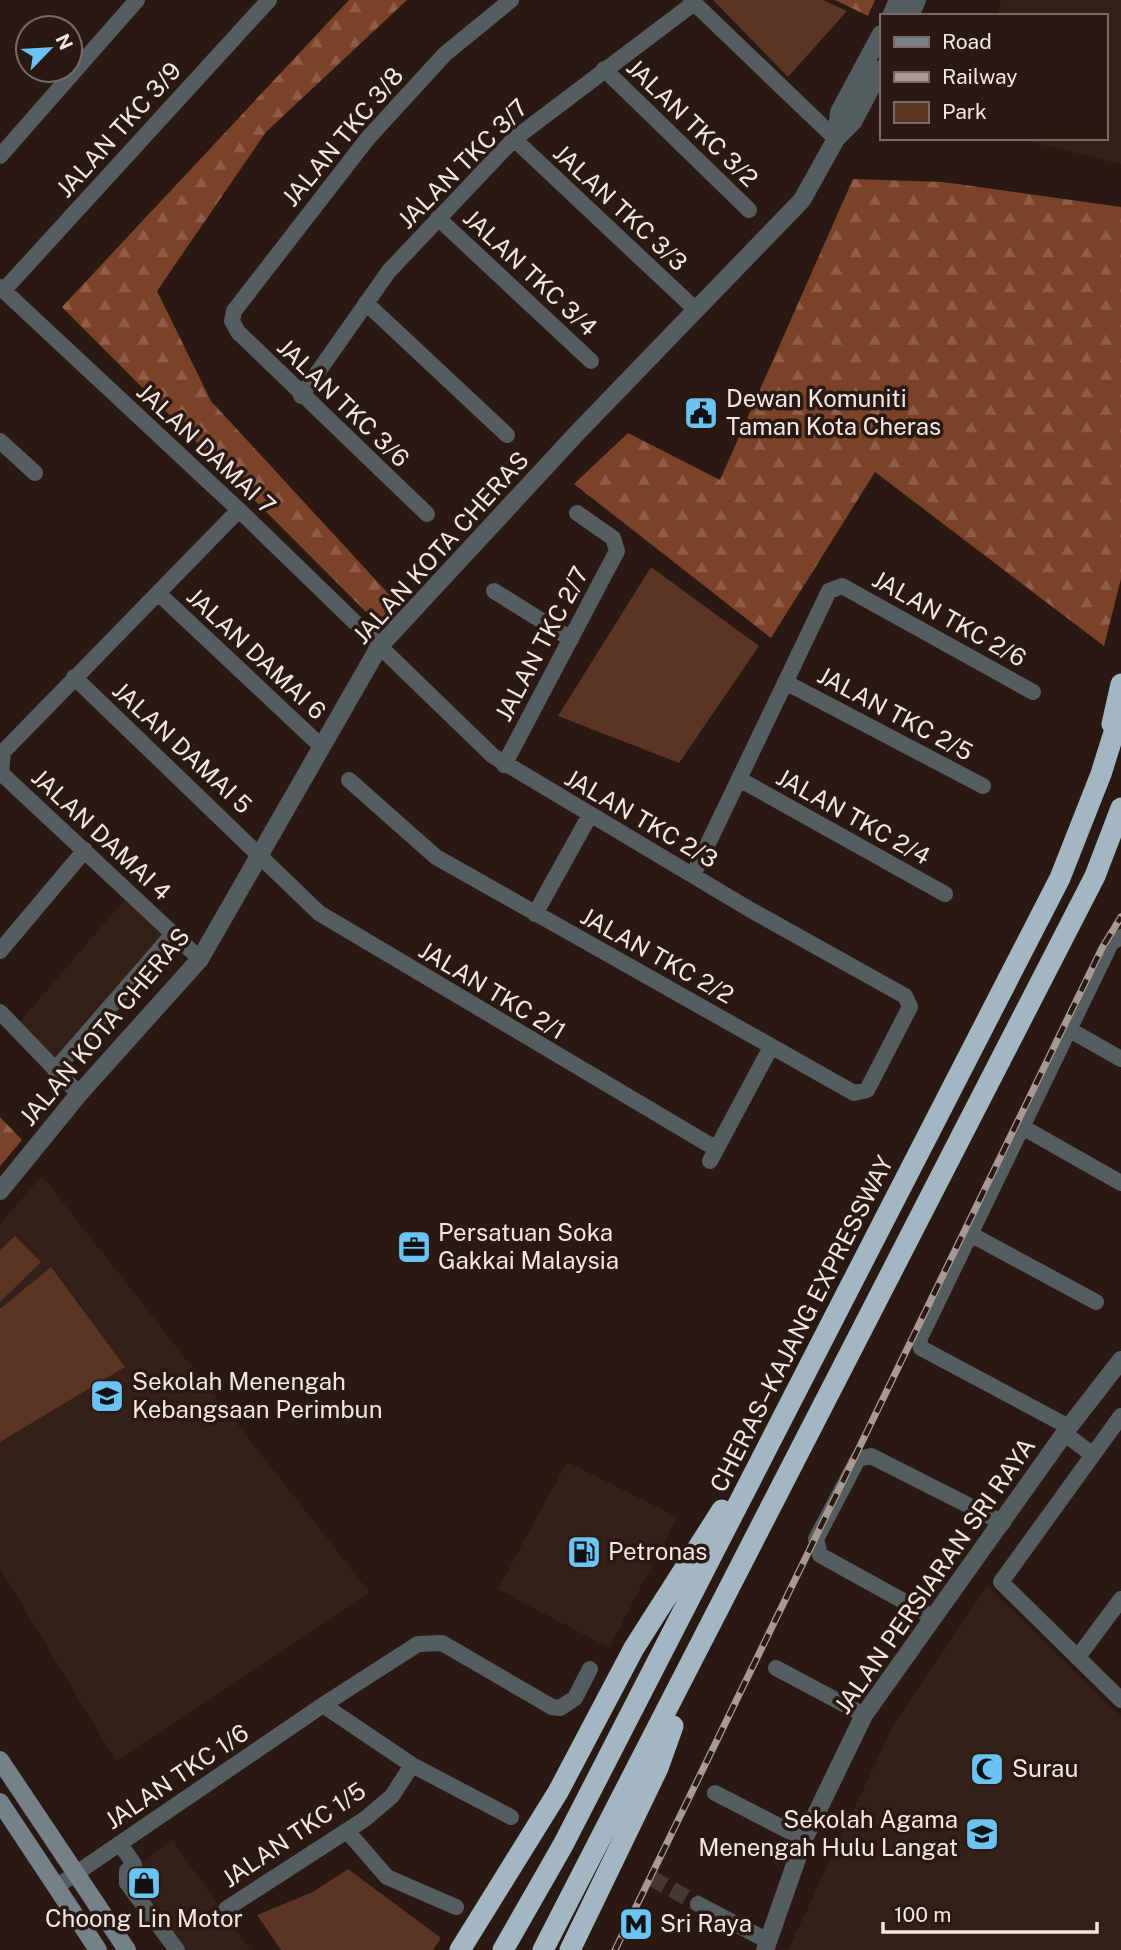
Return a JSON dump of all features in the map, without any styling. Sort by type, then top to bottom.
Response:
[{"type":"highway","points":[[1101,774],[1121,684]]},
{"type":"highway","name":"CHERAS–KAJANG EXPRESSWAY","points":[[503,1950],[563,1845],[1060,878],[1101,774],[1121,710]]},
{"type":"highway","points":[[543,1950],[1095,876],[1121,808]]},
{"type":"highway","points":[[460,1950],[558,1791],[634,1648],[718,1517],[799,1373],[819,1348]]},
{"type":"highway","points":[[570,1950],[657,1768],[710,1629]]},
{"type":"main road","points":[[0,1760],[127,1950]]},
{"type":"main road","points":[[0,1802],[98,1950]]},
{"type":"street","points":[[0,156],[137,0]]},
{"type":"street","name":"JALAN TKC 3/9","points":[[2,288],[269,0]]},
{"type":"street","name":"JALAN TKC 3/8","points":[[232,321],[234,311],[368,138],[444,54],[511,0]]},
{"type":"street","points":[[692,1],[836,139]]},
{"type":"street","name":"JALAN TKC 3/7","points":[[301,396],[366,303],[438,218],[514,139],[692,1]]},
{"type":"street","name":"JALAN KOTA CHERAS","points":[[836,139],[839,113],[880,36]]},
{"type":"street","name":"JALAN TKC 3/2","points":[[604,69],[748,210]]},
{"type":"street","name":"JALAN KOTA CHERAS","points":[[0,1191],[79,1094],[200,959],[379,647],[695,309],[803,200],[836,139],[853,122],[880,71]]},
{"type":"street","name":"JALAN TKC 3/3","points":[[514,139],[695,309]]},
{"type":"street","name":"JALAN TKC 3/4","points":[[438,218],[591,361]]},
{"type":"street","name":"JALAN DAMAI 7","points":[[2,288],[239,510],[379,647]]},
{"type":"street","points":[[366,303],[507,435]]},
{"type":"street","name":"JALAN TKC 3/6","points":[[232,321],[238,332],[301,396],[427,514]]},
{"type":"street","points":[[0,441],[35,473]]},
{"type":"street","points":[[1,773],[3,752],[239,510]]},
{"type":"street","name":"JALAN TKC 2/7","points":[[504,765],[617,551],[613,538],[577,513]]},
{"type":"street","name":"JALAN TKC 2/6","points":[[785,682],[829,591],[842,586],[1033,692]]},
{"type":"street","points":[[494,592],[571,639]]},
{"type":"street","name":"JALAN DAMAI 6","points":[[158,593],[322,747]]},
{"type":"street","name":"JALAN TKC 2/3","points":[[379,647],[504,765],[905,996]]},
{"type":"street","name":"JALAN DAMAI 5","points":[[74,677],[260,853]]},
{"type":"street","points":[[693,875],[785,682]]},
{"type":"street","name":"JALAN TKC 2/5","points":[[785,682],[983,786]]},
{"type":"street","name":"JALAN DAMAI 4","points":[[1,773],[200,959]]},
{"type":"street","name":"JALAN TKC 2/4","points":[[739,779],[946,894]]},
{"type":"street","name":"JALAN TKC 2/2","points":[[349,780],[436,857],[854,1093],[867,1090],[910,1007],[905,996]]},
{"type":"street","points":[[535,914],[590,815]]},
{"type":"street","points":[[0,951],[85,850]]},
{"type":"street","name":"JALAN TKC 2/1","points":[[260,853],[319,912],[581,1071],[708,1144],[713,1153],[771,1046]]},
{"type":"street","points":[[55,1070],[173,934]]},
{"type":"street","points":[[1093,1455],[1067,1430],[919,1344],[1111,943],[1121,937]]},
{"type":"street","points":[[0,1012],[79,1094]]},
{"type":"street","points":[[1070,1030],[1121,1059]]},
{"type":"street","points":[[1024,1128],[1121,1182]]},
{"type":"street","points":[[972,1235],[1096,1302]]},
{"type":"street","name":"JALAN PERSIARAN SRI RAYA","points":[[767,1946],[804,1839],[864,1715],[1067,1430],[1121,1360]]},
{"type":"street","points":[[1121,1416],[1003,1575],[1002,1584],[1121,1699]]},
{"type":"street","points":[[934,1618],[820,1555],[816,1547],[816,1539],[858,1459],[871,1456],[1003,1523]]},
{"type":"street","points":[[1078,1657],[1121,1599]]},
{"type":"street","name":"JALAN TKC 1/6","points":[[56,1887],[323,1705],[418,1644],[442,1643],[552,1707],[560,1708],[575,1698],[590,1668]]},
{"type":"street","points":[[776,1668],[864,1715]]},
{"type":"street","points":[[323,1705],[412,1765],[511,1817]]},
{"type":"street","name":"JALAN TKC 1/5","points":[[226,1909],[347,1831],[392,1796],[412,1765]]},
{"type":"street","points":[[715,1793],[804,1839]]},
{"type":"street","points":[[347,1831],[387,1877],[456,1907]]},
{"type":"street","points":[[120,1844],[134,1864],[127,1871],[127,1882],[177,1950]]},
{"type":"street","points":[[698,1904],[767,1946]]},
{"type":"shaded area","points":[[1001,0],[1121,0],[1121,164],[1025,140],[1107,140],[1107,14],[998,14]]},
{"type":"shaded area","points":[[126,898],[165,935],[56,1061],[19,1023]]},
{"type":"shaded area","name":"Sekolah Menengah Kebangsaan Perimbun","points":[[42,1176],[370,1593],[116,1761],[0,1568],[0,1224]]},
{"type":"shaded area","points":[[567,1462],[677,1517],[609,1648],[498,1589]]},
{"type":"shaded area","name":"Sekolah Agama Menengah Hulu Langat","points":[[987,1586],[1121,1716],[1121,1950],[788,1950],[892,1728]]},
{"type":"shaded area","points":[[172,1840],[250,1950],[184,1950],[131,1880],[133,1870]]},
{"type":"green space","points":[[349,0],[407,0],[266,132],[157,291],[211,401],[396,602],[379,625],[62,307]]},
{"type":"green space","points":[[713,0],[823,0],[847,11],[788,77]]},
{"type":"green space","points":[[835,0],[875,0],[868,16]]},
{"type":"green space","points":[[853,179],[943,182],[1121,207],[1121,579],[1104,646],[875,472],[771,638],[574,484],[628,433],[720,480]]},
{"type":"green space","points":[[651,567],[759,646],[679,763],[558,716]]},
{"type":"green space","points":[[0,1117],[22,1140],[0,1166]]},
{"type":"green space","points":[[15,1236],[41,1262],[0,1302],[0,1250]]},
{"type":"green space","points":[[51,1267],[125,1367],[0,1442],[0,1309]]},
{"type":"green space","points":[[348,1869],[441,1938],[433,1950],[281,1950],[257,1915],[313,1892]]},
{"type":"tunnel","points":[[651,1878],[698,1904]]},
{"type":"railway","points":[[615,1950],[1102,948],[1121,917]]},
{"type":"place","name":"Dewan Komuniti Taman Kota Cheras","points":[[701,413]]},
{"type":"place","name":"Persatuan Soka Gakkai Malaysia","points":[[414,1247]]},
{"type":"place","name":"Sekolah Menengah Kebangsaan Perimbun","points":[[107,1396]]},
{"type":"place","name":"Petronas","points":[[584,1552]]},
{"type":"place","name":"Surau","points":[[987,1769]]},
{"type":"place","name":"Sekolah Agama Menengah Hulu Langat","points":[[982,1834]]},
{"type":"place","name":"Choong Lin Motor","points":[[144,1883]]},
{"type":"place","name":"Sri Raya","points":[[636,1924]]}]
